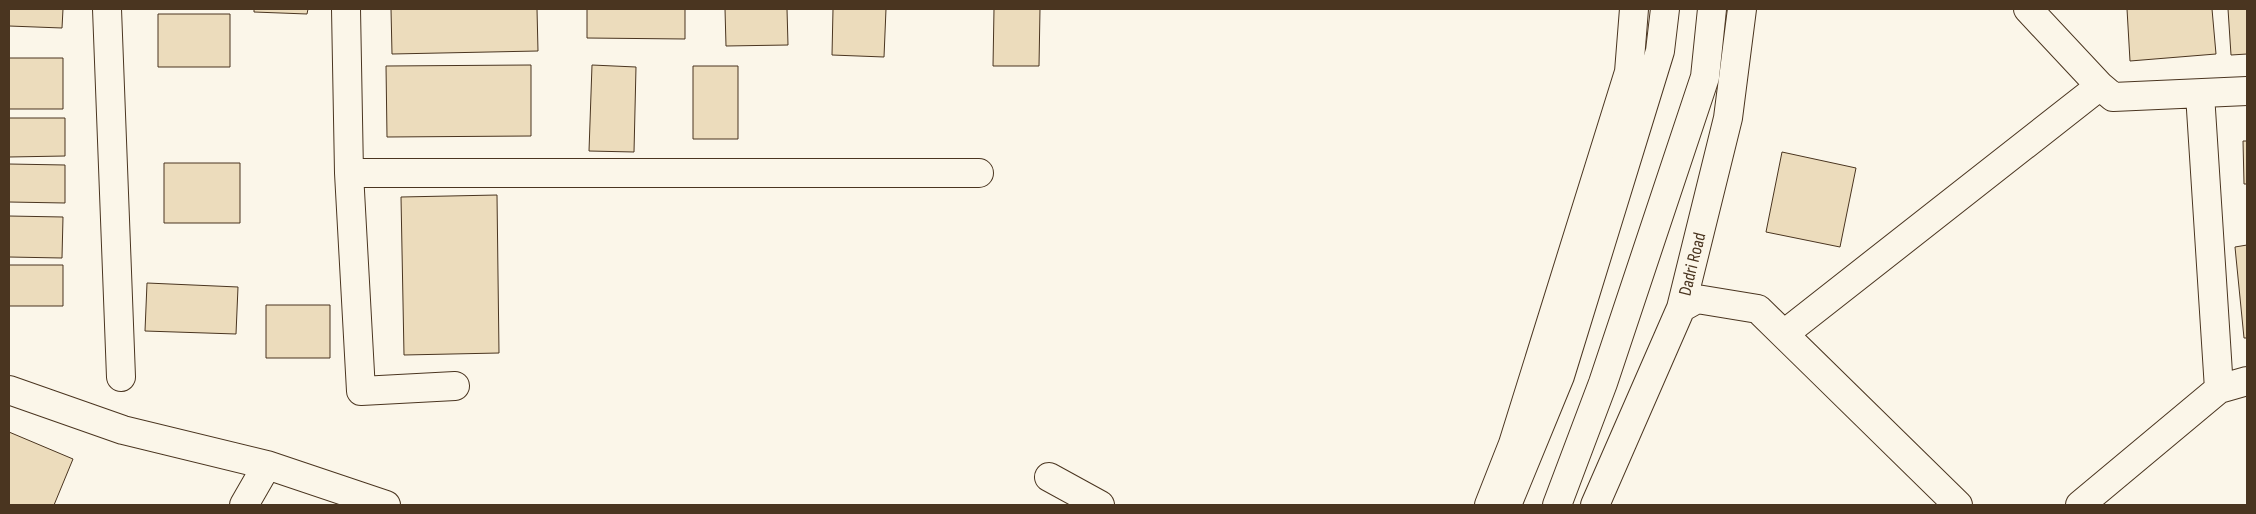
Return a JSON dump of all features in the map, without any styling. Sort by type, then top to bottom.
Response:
[{"type":"street","points":[[107,9],[121,376]]},
{"type":"street","points":[[346,9],[349,174],[360,391],[455,386]]},
{"type":"street","points":[[1489,505],[1513,444],[1629,72],[1634,9]]},
{"type":"street","points":[[1507,505],[1560,376],[1660,51],[1665,9]]},
{"type":"street","points":[[1557,505],[1603,383],[1705,78],[1712,9]]},
{"type":"street","name":"Dadri Road","points":[[1595,505],[1606,484],[1681,308],[1728,118],[1742,9]]},
{"type":"street","points":[[2028,9],[2100,86],[2113,97],[2247,91]]},
{"type":"street","points":[[1784,334],[2100,86]]},
{"type":"street","points":[[2200,94],[2219,389]]},
{"type":"street","points":[[349,174],[979,174]]},
{"type":"street","points":[[1681,308],[1697,299],[1758,309],[1958,505]]},
{"type":"street","points":[[2080,505],[2219,389],[2247,381]]},
{"type":"street","points":[[9,390],[123,430],[267,465],[386,505]]},
{"type":"street","points":[[244,505],[267,465]]},
{"type":"street","points":[[1049,477],[1100,505]]},
{"type":"building","points":[[9,9],[63,9],[62,28],[9,26]]},
{"type":"building","points":[[254,9],[308,9],[307,14],[254,12]]},
{"type":"building","points":[[391,9],[537,9],[538,51],[392,54]]},
{"type":"building","points":[[587,9],[685,9],[685,39],[587,38]]},
{"type":"building","points":[[725,9],[787,9],[788,45],[726,46]]},
{"type":"building","points":[[833,9],[886,9],[884,57],[832,55]]},
{"type":"building","points":[[994,9],[1040,9],[1039,66],[993,66]]},
{"type":"building","points":[[2127,9],[2212,9],[2216,54],[2130,61]]},
{"type":"building","points":[[2228,9],[2247,9],[2247,54],[2231,55]]},
{"type":"building","points":[[158,14],[230,14],[230,67],[158,67]]},
{"type":"building","points":[[9,58],[63,58],[63,109],[9,109]]},
{"type":"building","points":[[531,65],[531,136],[387,137],[386,66]]},
{"type":"building","points":[[592,65],[636,67],[634,152],[589,151]]},
{"type":"building","points":[[693,66],[738,66],[738,139],[693,139]]},
{"type":"building","points":[[9,118],[65,118],[65,156],[9,157]]},
{"type":"building","points":[[2243,141],[2247,141],[2247,184],[2244,184]]},
{"type":"building","points":[[1782,152],[1856,168],[1840,247],[1766,232]]},
{"type":"building","points":[[164,163],[240,163],[240,223],[164,223]]},
{"type":"building","points":[[9,164],[65,165],[65,203],[9,202]]},
{"type":"building","points":[[497,195],[499,353],[404,355],[401,197]]},
{"type":"building","points":[[9,216],[63,217],[62,258],[9,257]]},
{"type":"building","points":[[2247,245],[2247,338],[2244,338],[2235,247]]},
{"type":"building","points":[[9,265],[63,265],[63,306],[9,306]]},
{"type":"building","points":[[147,283],[238,287],[236,334],[145,331]]},
{"type":"building","points":[[266,305],[330,305],[330,358],[266,358]]},
{"type":"building","points":[[9,432],[73,459],[54,505],[9,505]]}]
